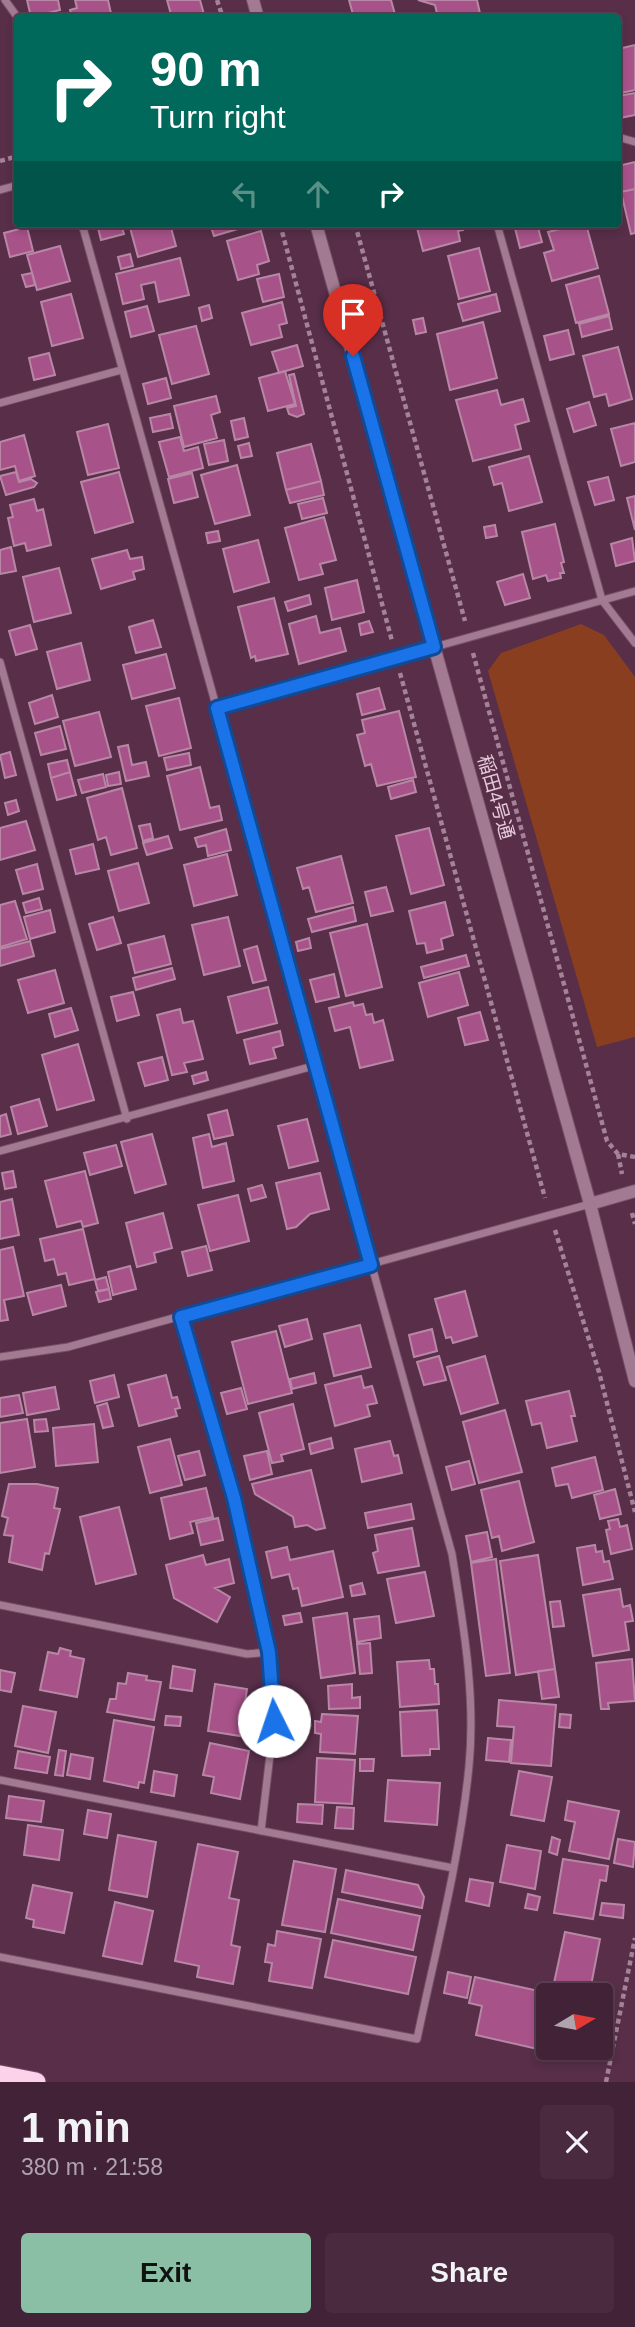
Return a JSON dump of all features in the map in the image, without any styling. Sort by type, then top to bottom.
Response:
[{"type":"highway","points":[[0,2075],[36,2082]]},
{"type":"street","points":[[0,1957],[417,2039],[453,1868],[469,1765],[470,1689],[465,1635],[452,1553],[83,228]]},
{"type":"street","name":"稲田4号通","points":[[317,228],[590,1204],[635,1381]]},
{"type":"street","points":[[498,228],[602,600],[635,643]]},
{"type":"street","points":[[0,403],[121,370]]},
{"type":"street","points":[[217,708],[635,591]]},
{"type":"street","points":[[0,662],[127,1119]]},
{"type":"street","points":[[0,1151],[127,1119],[317,1065]]},
{"type":"street","points":[[0,1357],[68,1347],[635,1191]]},
{"type":"street","points":[[181,1317],[228,1473],[269,1652],[274,1721],[261,1831]]},
{"type":"street","points":[[0,1605],[247,1654],[269,1652]]},
{"type":"street","points":[[0,1780],[453,1868]]},
{"type":"path","points":[[281,228],[396,658],[550,1215],[599,1372],[635,1512]]},
{"type":"path","points":[[356,228],[607,1140],[618,1154],[635,1157]]},
{"type":"path","points":[[606,2082],[635,1938]]},
{"type":"shaded area","points":[[581,624],[604,635],[635,677],[635,1037],[597,1047],[488,671],[501,653]]},
{"type":"building","points":[[27,0],[58,0],[60,10],[30,14]]},
{"type":"building","points":[[75,0],[108,0],[111,14],[71,14],[70,10],[77,8]]},
{"type":"building","points":[[167,0],[200,0],[204,14],[171,14]]},
{"type":"building","points":[[349,0],[391,0],[395,14],[353,14]]},
{"type":"building","points":[[418,0],[477,0],[480,14],[437,14],[435,5]]},
{"type":"building","points":[[635,45],[635,90],[621,93],[621,48]]},
{"type":"building","points":[[635,93],[635,115],[621,118],[621,95]]},
{"type":"building","points":[[635,162],[635,189],[621,192],[621,165]]},
{"type":"building","points":[[635,189],[635,233],[631,234],[621,192]]},
{"type":"building","points":[[27,228],[33,251],[10,257],[4,233]]},
{"type":"building","points":[[98,228],[122,228],[124,234],[101,240]]},
{"type":"building","points":[[130,228],[171,228],[176,246],[138,257]]},
{"type":"building","points":[[211,228],[241,228],[214,236]]},
{"type":"building","points":[[417,228],[462,228],[458,231],[460,241],[423,251]]},
{"type":"building","points":[[515,228],[538,228],[542,242],[520,248]]},
{"type":"building","points":[[587,228],[598,268],[552,281],[544,253],[554,250],[548,232]]},
{"type":"building","points":[[261,231],[269,261],[257,265],[259,274],[238,280],[227,241]]},
{"type":"building","points":[[60,246],[70,281],[37,290],[27,255]]},
{"type":"building","points":[[479,248],[490,291],[459,299],[448,256]]},
{"type":"building","points":[[130,254],[133,266],[121,269],[118,257]]},
{"type":"building","points":[[180,258],[189,295],[159,302],[155,282],[141,285],[144,299],[123,304],[116,274]]},
{"type":"building","points":[[32,273],[35,285],[26,287],[22,275]]},
{"type":"building","points":[[279,274],[284,297],[263,302],[257,279]]},
{"type":"building","points":[[599,276],[609,314],[576,323],[566,285]]},
{"type":"building","points":[[71,294],[83,338],[52,346],[41,302]]},
{"type":"building","points":[[496,294],[500,311],[463,321],[458,304]]},
{"type":"building","points":[[282,302],[287,323],[279,325],[282,337],[251,345],[242,313]]},
{"type":"building","points":[[209,305],[212,318],[202,321],[199,308]]},
{"type":"building","points":[[147,306],[154,331],[131,337],[125,312]]},
{"type":"building","points":[[609,316],[612,329],[582,337],[579,324]]},
{"type":"building","points":[[423,318],[426,332],[416,334],[413,320]]},
{"type":"building","points":[[483,322],[497,378],[450,390],[437,334]]},
{"type":"building","points":[[196,326],[209,374],[172,384],[159,335]]},
{"type":"building","points":[[568,330],[574,354],[550,360],[544,336]]},
{"type":"building","points":[[297,345],[303,366],[279,373],[272,352]]},
{"type":"building","points":[[618,347],[632,399],[609,406],[606,394],[594,397],[583,356]]},
{"type":"building","points":[[49,353],[55,375],[34,380],[29,358]]},
{"type":"building","points":[[285,371],[295,404],[268,411],[259,378]]},
{"type":"building","points":[[294,374],[304,414],[297,417],[289,414],[287,408],[296,406],[289,375]]},
{"type":"building","points":[[166,378],[171,398],[148,404],[143,384]]},
{"type":"building","points":[[497,390],[501,405],[523,399],[529,421],[515,425],[521,449],[473,461],[456,400]]},
{"type":"building","points":[[216,396],[220,412],[211,415],[217,438],[184,447],[174,406]]},
{"type":"building","points":[[589,402],[596,425],[574,432],[567,409]]},
{"type":"building","points":[[170,414],[173,428],[153,432],[150,418]]},
{"type":"building","points":[[244,418],[248,437],[235,440],[231,421]]},
{"type":"building","points":[[635,423],[635,462],[621,466],[611,429]]},
{"type":"building","points":[[108,424],[119,468],[88,475],[77,432]]},
{"type":"building","points":[[24,435],[35,476],[19,481],[15,466],[0,470],[0,442]]},
{"type":"building","points":[[180,437],[184,451],[198,447],[203,468],[169,477],[159,442]]},
{"type":"building","points":[[224,440],[228,461],[209,465],[204,444]]},
{"type":"building","points":[[249,443],[252,456],[241,458],[238,446]]},
{"type":"building","points":[[311,444],[321,481],[286,490],[277,453]]},
{"type":"building","points":[[529,456],[542,502],[509,511],[502,483],[494,485],[489,467]]},
{"type":"building","points":[[237,465],[250,515],[215,524],[201,475]]},
{"type":"building","points":[[16,472],[19,482],[31,479],[37,483],[34,487],[6,495],[0,476]]},
{"type":"building","points":[[119,472],[133,522],[95,533],[81,482]]},
{"type":"building","points":[[192,473],[198,497],[174,503],[168,479]]},
{"type":"building","points":[[608,477],[614,500],[595,505],[588,482]]},
{"type":"building","points":[[321,481],[324,495],[290,503],[286,490]]},
{"type":"building","points":[[635,496],[635,530],[627,498]]},
{"type":"building","points":[[323,498],[327,513],[302,519],[298,504]]},
{"type":"building","points":[[34,499],[37,511],[43,509],[51,545],[27,551],[25,543],[14,546],[8,518],[13,517],[10,505]]},
{"type":"building","points":[[324,517],[336,560],[320,564],[323,574],[299,580],[285,528]]},
{"type":"building","points":[[555,524],[564,573],[560,573],[561,578],[548,581],[546,575],[533,579],[522,532]]},
{"type":"building","points":[[495,525],[497,536],[486,538],[484,527]]},
{"type":"building","points":[[218,531],[220,541],[208,543],[206,533]]},
{"type":"building","points":[[632,538],[635,561],[616,566],[611,544]]},
{"type":"building","points":[[258,540],[269,582],[234,592],[223,549]]},
{"type":"building","points":[[11,547],[16,571],[0,574],[0,550]]},
{"type":"building","points":[[127,550],[130,559],[142,557],[144,569],[133,572],[135,579],[101,589],[92,559]]},
{"type":"building","points":[[59,568],[71,613],[34,622],[23,577]]},
{"type":"building","points":[[523,574],[530,598],[505,605],[497,582]]},
{"type":"building","points":[[357,580],[364,612],[332,620],[325,588]]},
{"type":"building","points":[[309,595],[311,604],[288,611],[285,602]]},
{"type":"building","points":[[274,598],[288,654],[256,661],[255,656],[251,658],[238,607]]},
{"type":"building","points":[[316,616],[320,633],[340,628],[346,651],[299,664],[289,624]]},
{"type":"building","points":[[153,620],[161,647],[136,653],[129,627]]},
{"type":"building","points":[[369,621],[373,632],[361,635],[359,624]]},
{"type":"building","points":[[30,625],[37,649],[16,655],[9,631]]},
{"type":"building","points":[[81,643],[90,680],[57,689],[47,652]]},
{"type":"building","points":[[166,654],[175,688],[132,699],[123,665]]},
{"type":"building","points":[[379,688],[385,709],[362,715],[357,694]]},
{"type":"building","points":[[52,695],[58,717],[35,724],[29,703]]},
{"type":"building","points":[[179,698],[191,748],[159,756],[146,706]]},
{"type":"building","points":[[399,711],[416,777],[377,786],[371,764],[365,766],[357,735],[365,733],[362,720]]},
{"type":"building","points":[[99,712],[111,757],[75,766],[63,721]]},
{"type":"building","points":[[60,726],[66,749],[41,755],[35,733]]},
{"type":"building","points":[[128,745],[132,765],[146,762],[149,776],[126,781],[118,747]]},
{"type":"building","points":[[10,752],[16,775],[5,778],[0,755]]},
{"type":"building","points":[[189,753],[191,765],[167,770],[164,758]]},
{"type":"building","points":[[67,760],[70,772],[51,778],[48,764]]},
{"type":"building","points":[[200,767],[210,808],[219,806],[222,820],[180,830],[167,776]]},
{"type":"building","points":[[70,772],[76,795],[57,800],[51,778]]},
{"type":"building","points":[[119,772],[121,784],[108,786],[106,775]]},
{"type":"building","points":[[103,774],[106,787],[82,793],[78,780]]},
{"type":"building","points":[[413,780],[416,792],[391,799],[388,787]]},
{"type":"building","points":[[122,788],[137,848],[111,855],[106,837],[98,840],[87,798]]},
{"type":"building","points":[[16,800],[19,811],[8,815],[5,803]]},
{"type":"building","points":[[26,821],[35,850],[0,860],[0,828]]},
{"type":"building","points":[[150,824],[153,838],[143,841],[139,826]]},
{"type":"building","points":[[429,828],[444,885],[411,894],[396,836]]},
{"type":"building","points":[[226,829],[231,850],[208,856],[206,845],[198,847],[195,838]]},
{"type":"building","points":[[168,836],[172,848],[147,855],[143,843]]},
{"type":"building","points":[[93,844],[99,869],[76,874],[70,850]]},
{"type":"building","points":[[227,854],[237,895],[194,906],[184,865]]},
{"type":"building","points":[[341,856],[353,903],[316,912],[309,887],[303,889],[297,868]]},
{"type":"building","points":[[138,863],[149,903],[119,911],[108,871]]},
{"type":"building","points":[[37,864],[43,889],[23,894],[16,870]]},
{"type":"building","points":[[386,887],[393,911],[371,916],[365,892]]},
{"type":"building","points":[[39,898],[42,909],[26,913],[23,903]]},
{"type":"building","points":[[15,901],[27,939],[0,947],[0,905]]},
{"type":"building","points":[[445,902],[453,935],[441,939],[443,949],[427,953],[425,943],[417,944],[409,911]]},
{"type":"building","points":[[353,907],[356,921],[312,932],[308,919]]},
{"type":"building","points":[[50,910],[55,932],[30,939],[24,917]]},
{"type":"building","points":[[113,917],[121,943],[97,950],[89,924]]},
{"type":"building","points":[[228,917],[240,966],[204,975],[192,925]]},
{"type":"building","points":[[367,924],[382,987],[346,996],[330,933]]},
{"type":"building","points":[[164,936],[171,964],[135,973],[128,945]]},
{"type":"building","points":[[309,938],[311,948],[298,951],[296,942]]},
{"type":"building","points":[[30,941],[34,956],[0,966],[0,949]]},
{"type":"building","points":[[257,946],[266,980],[253,983],[244,950]]},
{"type":"building","points":[[466,955],[469,966],[424,978],[421,967]]},
{"type":"building","points":[[172,968],[175,979],[136,990],[133,978]]},
{"type":"building","points":[[55,970],[64,1003],[28,1013],[18,980]]},
{"type":"building","points":[[459,972],[468,1005],[428,1017],[419,983]]},
{"type":"building","points":[[334,974],[339,997],[316,1002],[310,980]]},
{"type":"building","points":[[268,987],[277,1023],[237,1033],[228,997]]},
{"type":"building","points":[[133,992],[139,1015],[117,1021],[111,997]]},
{"type":"building","points":[[353,1002],[354,1006],[363,1004],[366,1015],[372,1014],[374,1023],[383,1020],[393,1060],[360,1068],[350,1027],[335,1031],[329,1008]]},
{"type":"building","points":[[71,1008],[78,1030],[55,1037],[49,1014]]},
{"type":"building","points":[[180,1009],[183,1023],[193,1021],[203,1059],[184,1063],[187,1072],[172,1075],[157,1015]]},
{"type":"building","points":[[480,1012],[488,1040],[465,1045],[458,1018]]},
{"type":"building","points":[[280,1031],[283,1045],[273,1048],[276,1058],[250,1064],[244,1040]]},
{"type":"building","points":[[78,1044],[94,1100],[57,1110],[42,1055]]},
{"type":"building","points":[[162,1057],[168,1080],[145,1086],[138,1063]]},
{"type":"building","points":[[206,1072],[208,1080],[194,1084],[192,1076]]},
{"type":"building","points":[[39,1099],[47,1126],[18,1134],[11,1107]]},
{"type":"building","points":[[227,1110],[233,1135],[214,1139],[208,1115]]},
{"type":"building","points":[[6,1114],[11,1134],[0,1137],[0,1116]]},
{"type":"building","points":[[307,1119],[318,1161],[289,1168],[278,1126]]},
{"type":"building","points":[[152,1134],[166,1184],[135,1193],[121,1142]]},
{"type":"building","points":[[209,1134],[212,1147],[226,1143],[234,1181],[203,1188],[193,1138]]},
{"type":"building","points":[[116,1145],[122,1166],[90,1175],[84,1153]]},
{"type":"building","points":[[13,1171],[16,1187],[5,1189],[2,1173]]},
{"type":"building","points":[[85,1171],[98,1223],[83,1227],[81,1221],[57,1227],[45,1181]]},
{"type":"building","points":[[320,1173],[329,1209],[310,1214],[296,1227],[287,1229],[276,1183]]},
{"type":"building","points":[[262,1185],[266,1197],[251,1201],[248,1189]]},
{"type":"building","points":[[238,1195],[249,1241],[210,1251],[198,1205]]},
{"type":"building","points":[[12,1199],[19,1235],[0,1239],[0,1202]]},
{"type":"building","points":[[163,1213],[172,1248],[154,1253],[156,1262],[137,1267],[126,1223]]},
{"type":"building","points":[[83,1229],[95,1279],[69,1285],[66,1273],[58,1275],[54,1259],[45,1261],[40,1239]]},
{"type":"building","points":[[206,1246],[212,1270],[188,1276],[182,1252]]},
{"type":"building","points":[[13,1247],[24,1296],[4,1300],[8,1320],[0,1321],[0,1250]]},
{"type":"building","points":[[130,1266],[136,1289],[113,1295],[108,1272]]},
{"type":"building","points":[[106,1277],[109,1289],[98,1291],[95,1280]]},
{"type":"building","points":[[61,1285],[66,1306],[33,1315],[27,1293]]},
{"type":"building","points":[[109,1289],[111,1299],[99,1302],[96,1292]]},
{"type":"building","points":[[465,1291],[477,1336],[453,1343],[451,1337],[446,1338],[435,1299]]},
{"type":"building","points":[[307,1319],[312,1339],[285,1347],[279,1326]]},
{"type":"building","points":[[360,1325],[371,1367],[334,1376],[324,1334]]},
{"type":"building","points":[[432,1329],[437,1351],[414,1357],[409,1335]]},
{"type":"building","points":[[276,1331],[292,1393],[248,1404],[232,1342]]},
{"type":"building","points":[[439,1356],[446,1380],[424,1385],[417,1362]]},
{"type":"building","points":[[485,1356],[498,1403],[461,1414],[447,1367]]},
{"type":"building","points":[[314,1373],[316,1383],[292,1389],[290,1379]]},
{"type":"building","points":[[114,1375],[119,1397],[95,1403],[90,1381]]},
{"type":"building","points":[[166,1375],[172,1398],[177,1397],[180,1408],[175,1409],[177,1416],[139,1426],[128,1385]]},
{"type":"building","points":[[361,1376],[364,1388],[372,1386],[377,1403],[367,1405],[370,1416],[335,1426],[325,1385]]},
{"type":"building","points":[[55,1387],[59,1409],[27,1415],[23,1393]]},
{"type":"building","points":[[241,1388],[247,1409],[227,1414],[221,1393]]},
{"type":"building","points":[[569,1391],[577,1441],[547,1448],[541,1423],[532,1425],[526,1401]]},
{"type":"building","points":[[19,1395],[23,1413],[0,1417],[0,1398]]},
{"type":"building","points":[[107,1403],[113,1426],[103,1428],[97,1406]]},
{"type":"building","points":[[293,1404],[304,1449],[281,1455],[283,1461],[272,1463],[259,1413]]},
{"type":"building","points":[[505,1410],[522,1472],[479,1483],[463,1422]]},
{"type":"building","points":[[27,1419],[35,1467],[0,1473],[0,1423]]},
{"type":"building","points":[[46,1419],[48,1431],[35,1432],[34,1420]]},
{"type":"building","points":[[94,1424],[98,1462],[56,1466],[53,1428]]},
{"type":"building","points":[[331,1438],[333,1448],[311,1454],[309,1444]]},
{"type":"building","points":[[170,1439],[182,1485],[150,1493],[138,1447]]},
{"type":"building","points":[[390,1441],[394,1456],[398,1455],[402,1473],[362,1482],[355,1449]]},
{"type":"building","points":[[199,1451],[205,1475],[185,1480],[178,1456]]},
{"type":"building","points":[[267,1451],[272,1474],[250,1480],[244,1456]]},
{"type":"building","points":[[595,1457],[603,1490],[572,1498],[568,1484],[556,1486],[552,1468]]},
{"type":"building","points":[[469,1461],[475,1484],[452,1490],[446,1467]]},
{"type":"building","points":[[311,1470],[325,1528],[316,1530],[307,1525],[295,1527],[293,1517],[255,1494],[252,1484]]},
{"type":"building","points":[[519,1481],[534,1542],[502,1551],[499,1536],[492,1538],[481,1490]]},
{"type":"building","points":[[9,1484],[37,1484],[58,1488],[54,1508],[60,1509],[49,1554],[45,1553],[42,1570],[9,1562],[13,1536],[4,1535],[8,1518],[2,1516]]},
{"type":"building","points":[[206,1488],[213,1517],[190,1522],[193,1533],[170,1539],[161,1498]]},
{"type":"building","points":[[615,1489],[621,1514],[600,1519],[594,1495]]},
{"type":"building","points":[[411,1504],[414,1519],[368,1528],[365,1513]]},
{"type":"building","points":[[119,1507],[136,1574],[96,1584],[80,1517]]},
{"type":"building","points":[[218,1518],[223,1540],[201,1545],[196,1523]]},
{"type":"building","points":[[618,1519],[620,1527],[627,1525],[632,1549],[611,1554],[606,1530],[610,1529],[608,1521]]},
{"type":"building","points":[[412,1528],[419,1566],[378,1573],[373,1553],[378,1551],[375,1535]]},
{"type":"building","points":[[487,1532],[492,1557],[471,1562],[466,1536]]},
{"type":"building","points":[[595,1545],[596,1552],[602,1551],[604,1562],[609,1561],[613,1579],[583,1585],[577,1548]]},
{"type":"building","points":[[287,1547],[290,1560],[333,1551],[343,1597],[302,1606],[298,1588],[293,1589],[289,1574],[272,1578],[266,1552]]},
{"type":"building","points":[[203,1555],[206,1565],[229,1559],[234,1583],[215,1588],[230,1597],[217,1622],[174,1598],[166,1565]]},
{"type":"building","points":[[538,1555],[555,1669],[516,1675],[500,1561]]},
{"type":"building","points":[[496,1559],[510,1673],[486,1676],[471,1563]]},
{"type":"building","points":[[425,1572],[434,1616],[396,1623],[387,1579]]},
{"type":"building","points":[[362,1583],[365,1594],[352,1596],[350,1586]]},
{"type":"building","points":[[620,1589],[623,1607],[630,1605],[633,1621],[625,1622],[629,1650],[593,1656],[583,1595]]},
{"type":"building","points":[[560,1601],[564,1626],[553,1627],[550,1602]]},
{"type":"building","points":[[300,1613],[302,1622],[285,1625],[283,1616]]},
{"type":"building","points":[[347,1613],[355,1673],[321,1678],[313,1618]]},
{"type":"building","points":[[379,1616],[381,1638],[357,1642],[354,1619]]},
{"type":"building","points":[[370,1643],[372,1673],[360,1674],[357,1644]]},
{"type":"building","points":[[60,1648],[71,1651],[70,1656],[84,1659],[77,1697],[40,1690],[48,1652],[58,1654]]},
{"type":"building","points":[[632,1659],[635,1701],[608,1703],[609,1709],[601,1709],[596,1663]]},
{"type":"building","points":[[429,1660],[430,1669],[434,1669],[435,1684],[438,1684],[439,1704],[400,1707],[397,1662]]},
{"type":"building","points":[[173,1666],[195,1670],[192,1691],[170,1688]]},
{"type":"building","points":[[555,1669],[559,1697],[542,1699],[538,1671]]},
{"type":"building","points":[[0,1670],[15,1673],[11,1692],[0,1690]]},
{"type":"building","points":[[128,1673],[147,1676],[146,1680],[161,1682],[154,1720],[107,1712],[110,1699],[116,1699],[118,1683],[126,1684]]},
{"type":"building","points":[[215,1684],[247,1689],[240,1736],[208,1731]]},
{"type":"building","points":[[352,1684],[352,1698],[360,1697],[360,1708],[329,1709],[328,1686]]},
{"type":"building","points":[[499,1700],[556,1705],[551,1766],[511,1763],[514,1727],[497,1726]]},
{"type":"building","points":[[23,1706],[56,1712],[48,1753],[15,1746]]},
{"type":"building","points":[[437,1710],[439,1749],[430,1749],[430,1755],[402,1756],[400,1712]]},
{"type":"building","points":[[322,1714],[358,1716],[355,1754],[320,1752],[321,1734],[315,1733],[315,1721],[321,1722]]},
{"type":"building","points":[[560,1714],[571,1715],[570,1728],[559,1727]]},
{"type":"building","points":[[166,1716],[181,1717],[180,1726],[165,1725]]},
{"type":"building","points":[[114,1720],[154,1727],[144,1783],[139,1782],[138,1788],[104,1781]]},
{"type":"building","points":[[488,1738],[511,1740],[509,1762],[486,1760]]},
{"type":"building","points":[[210,1743],[249,1751],[240,1799],[211,1793],[214,1777],[203,1775]]},
{"type":"building","points":[[59,1750],[66,1751],[63,1776],[55,1775]]},
{"type":"building","points":[[18,1751],[50,1757],[47,1773],[15,1768]]},
{"type":"building","points":[[71,1754],[93,1758],[90,1779],[67,1775]]},
{"type":"building","points":[[317,1758],[355,1760],[352,1804],[315,1802]]},
{"type":"building","points":[[360,1759],[374,1759],[373,1771],[360,1771]]},
{"type":"building","points":[[154,1771],[177,1775],[174,1796],[151,1792]]},
{"type":"building","points":[[519,1771],[552,1777],[544,1821],[511,1815]]},
{"type":"building","points":[[388,1780],[440,1783],[437,1825],[385,1821]]},
{"type":"building","points":[[9,1796],[44,1801],[41,1822],[6,1818]]},
{"type":"building","points":[[568,1801],[619,1811],[609,1859],[569,1851],[575,1822],[565,1820]]},
{"type":"building","points":[[298,1804],[323,1805],[322,1824],[297,1822]]},
{"type":"building","points":[[337,1807],[354,1808],[353,1829],[335,1828]]},
{"type":"building","points":[[88,1810],[111,1814],[107,1838],[84,1834]]},
{"type":"building","points":[[28,1825],[63,1830],[59,1860],[24,1855]]},
{"type":"building","points":[[118,1835],[156,1842],[147,1897],[109,1890]]},
{"type":"building","points":[[552,1837],[560,1840],[557,1855],[549,1852]]},
{"type":"building","points":[[618,1839],[635,1842],[633,1867],[614,1863]]},
{"type":"building","points":[[198,1844],[238,1852],[229,1898],[239,1900],[231,1945],[240,1947],[233,1984],[197,1977],[199,1966],[175,1961]]},
{"type":"building","points":[[507,1845],[541,1851],[535,1889],[500,1882]]},
{"type":"building","points":[[563,1859],[608,1866],[606,1881],[600,1880],[593,1919],[554,1913]]},
{"type":"building","points":[[294,1861],[336,1869],[325,1932],[282,1925]]},
{"type":"building","points":[[346,1870],[418,1885],[424,1897],[422,1908],[342,1892]]},
{"type":"building","points":[[470,1879],[493,1883],[489,1906],[466,1901]]},
{"type":"building","points":[[33,1885],[72,1893],[64,1933],[33,1927],[34,1920],[26,1918]]},
{"type":"building","points":[[528,1894],[540,1897],[537,1910],[525,1908]]},
{"type":"building","points":[[338,1899],[420,1916],[413,1950],[331,1933]]},
{"type":"building","points":[[115,1902],[153,1911],[142,1964],[103,1956]]},
{"type":"building","points":[[602,1903],[624,1905],[623,1918],[600,1915]]},
{"type":"building","points":[[277,1931],[321,1939],[312,1988],[269,1981],[272,1963],[265,1962],[268,1944],[275,1946]]},
{"type":"building","points":[[565,1932],[600,1939],[592,1983],[554,1983]]},
{"type":"building","points":[[333,1940],[416,1957],[408,1994],[325,1977]]},
{"type":"building","points":[[448,1972],[471,1977],[467,1998],[444,1993]]},
{"type":"building","points":[[475,1977],[536,1990],[536,2049],[476,2035],[482,2006],[469,2003]]},
{"type":"route","points":[[274,1721],[269,1652],[234,1498],[181,1317],[371,1265],[217,708],[434,647],[353,356]]}]
